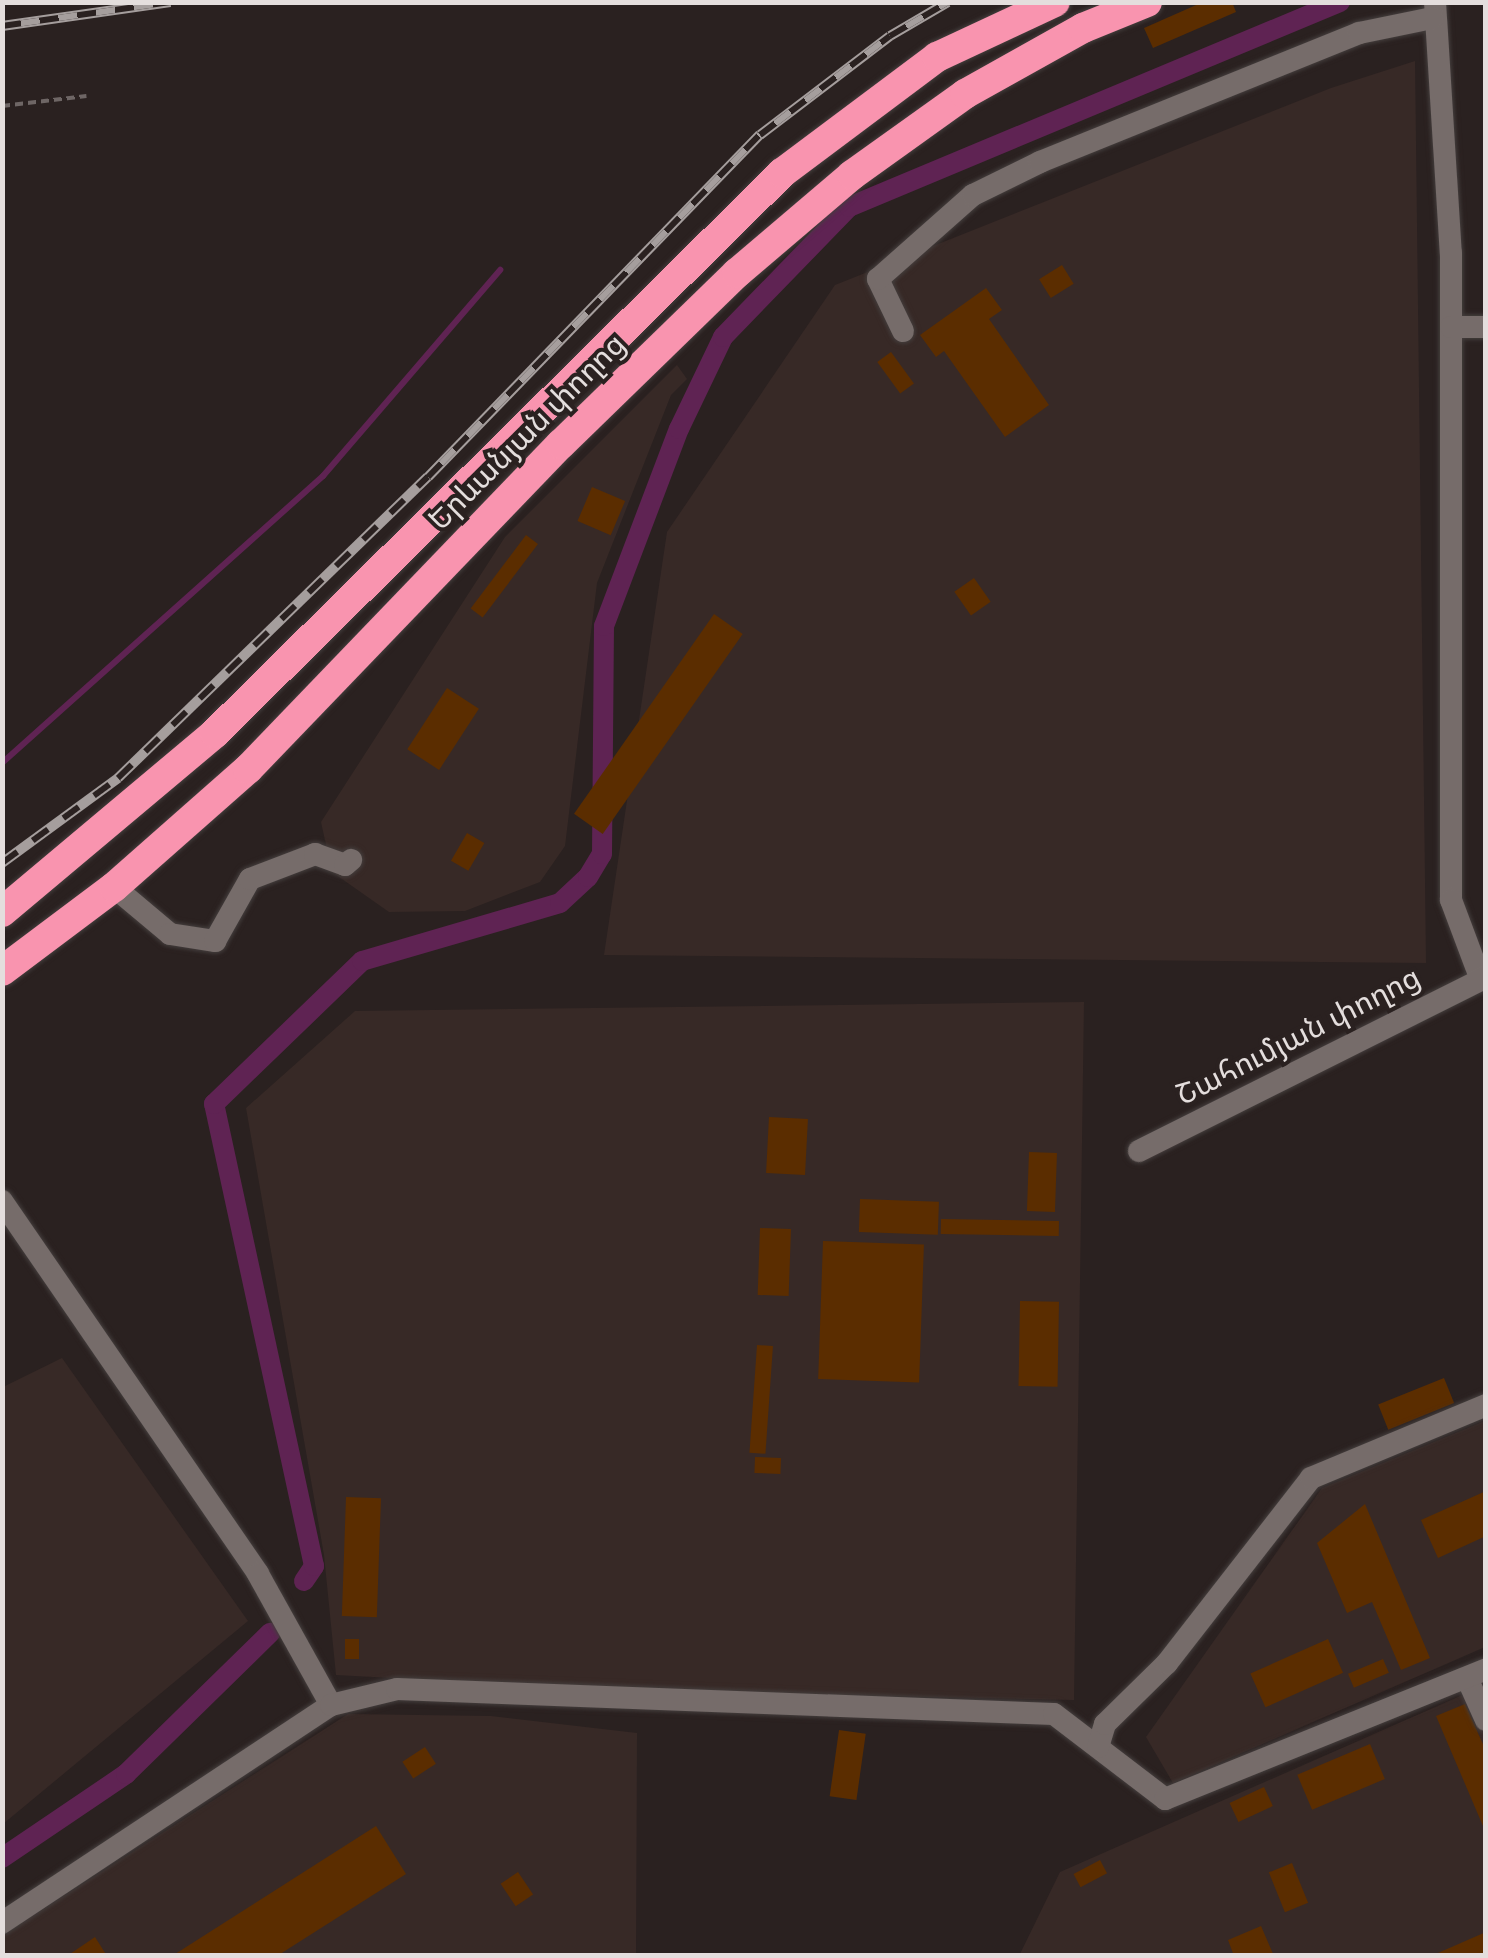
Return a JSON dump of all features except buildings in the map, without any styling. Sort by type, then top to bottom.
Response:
[{"type":"highway","name":"Երևանյան փողոց","points":[[2,912],[216,733],[782,173],[937,57],[1055,2]]},
{"type":"highway","name":"Երևանյան փողոց","points":[[2,972],[114,887],[248,769],[561,444],[766,248],[852,174],[965,94],[1083,28],[1146,2]]},
{"type":"street","points":[[904,331],[878,279],[973,195],[1040,162],[1360,33],[1434,8],[1451,327],[1451,900],[1483,977]]},
{"type":"street","points":[[1451,327],[1486,326]]},
{"type":"street","points":[[114,887],[170,934],[215,941],[250,878],[315,854],[346,864],[351,860]]},
{"type":"street","name":"Շահումյան փողոց","points":[[1138,1151],[1483,977]]},
{"type":"street","points":[[2,1201],[258,1574],[330,1705]]},
{"type":"street","points":[[1098,1747],[1106,1724],[1168,1663],[1311,1478],[1486,1405]]},
{"type":"street","points":[[2,1922],[330,1705],[397,1690],[1054,1714],[1165,1799],[1476,1674],[1486,1720]]},
{"type":"path","points":[[2,106],[86,96]]},
{"type":"shaded area","points":[[1415,61],[1426,963],[604,955],[667,532],[835,285],[1331,88]]},
{"type":"shaded area","points":[[677,365],[687,379],[671,395],[597,583],[565,846],[540,882],[465,911],[389,912],[332,872],[321,822],[505,537]]},
{"type":"shaded area","points":[[1084,1002],[1074,1700],[631,1691],[336,1675],[324,1555],[246,1108],[355,1011]]},
{"type":"shaded area","points":[[62,1358],[248,1621],[3,1824],[3,1387]]},
{"type":"shaded area","points":[[1485,1421],[1485,1647],[1173,1783],[1146,1737],[1322,1488]]},
{"type":"shaded area","points":[[1467,1693],[1485,1738],[1485,1955],[1019,1956],[1060,1872]]},
{"type":"shaded area","points":[[348,1714],[491,1716],[637,1733],[636,1955],[3,1956],[3,1935]]},
{"type":"waterway","points":[[304,1581],[314,1566],[214,1104],[362,961],[560,903],[588,877],[602,854],[604,626],[679,429],[723,337],[849,207],[1340,2]]},
{"type":"waterway","points":[[2,763],[323,476],[500,270]]},
{"type":"waterway","points":[[2,1858],[126,1774],[270,1633]]},
{"type":"railway","points":[[2,26],[170,2]]},
{"type":"railway","points":[[2,863],[118,778],[428,477],[760,135],[890,36],[948,2]]}]
